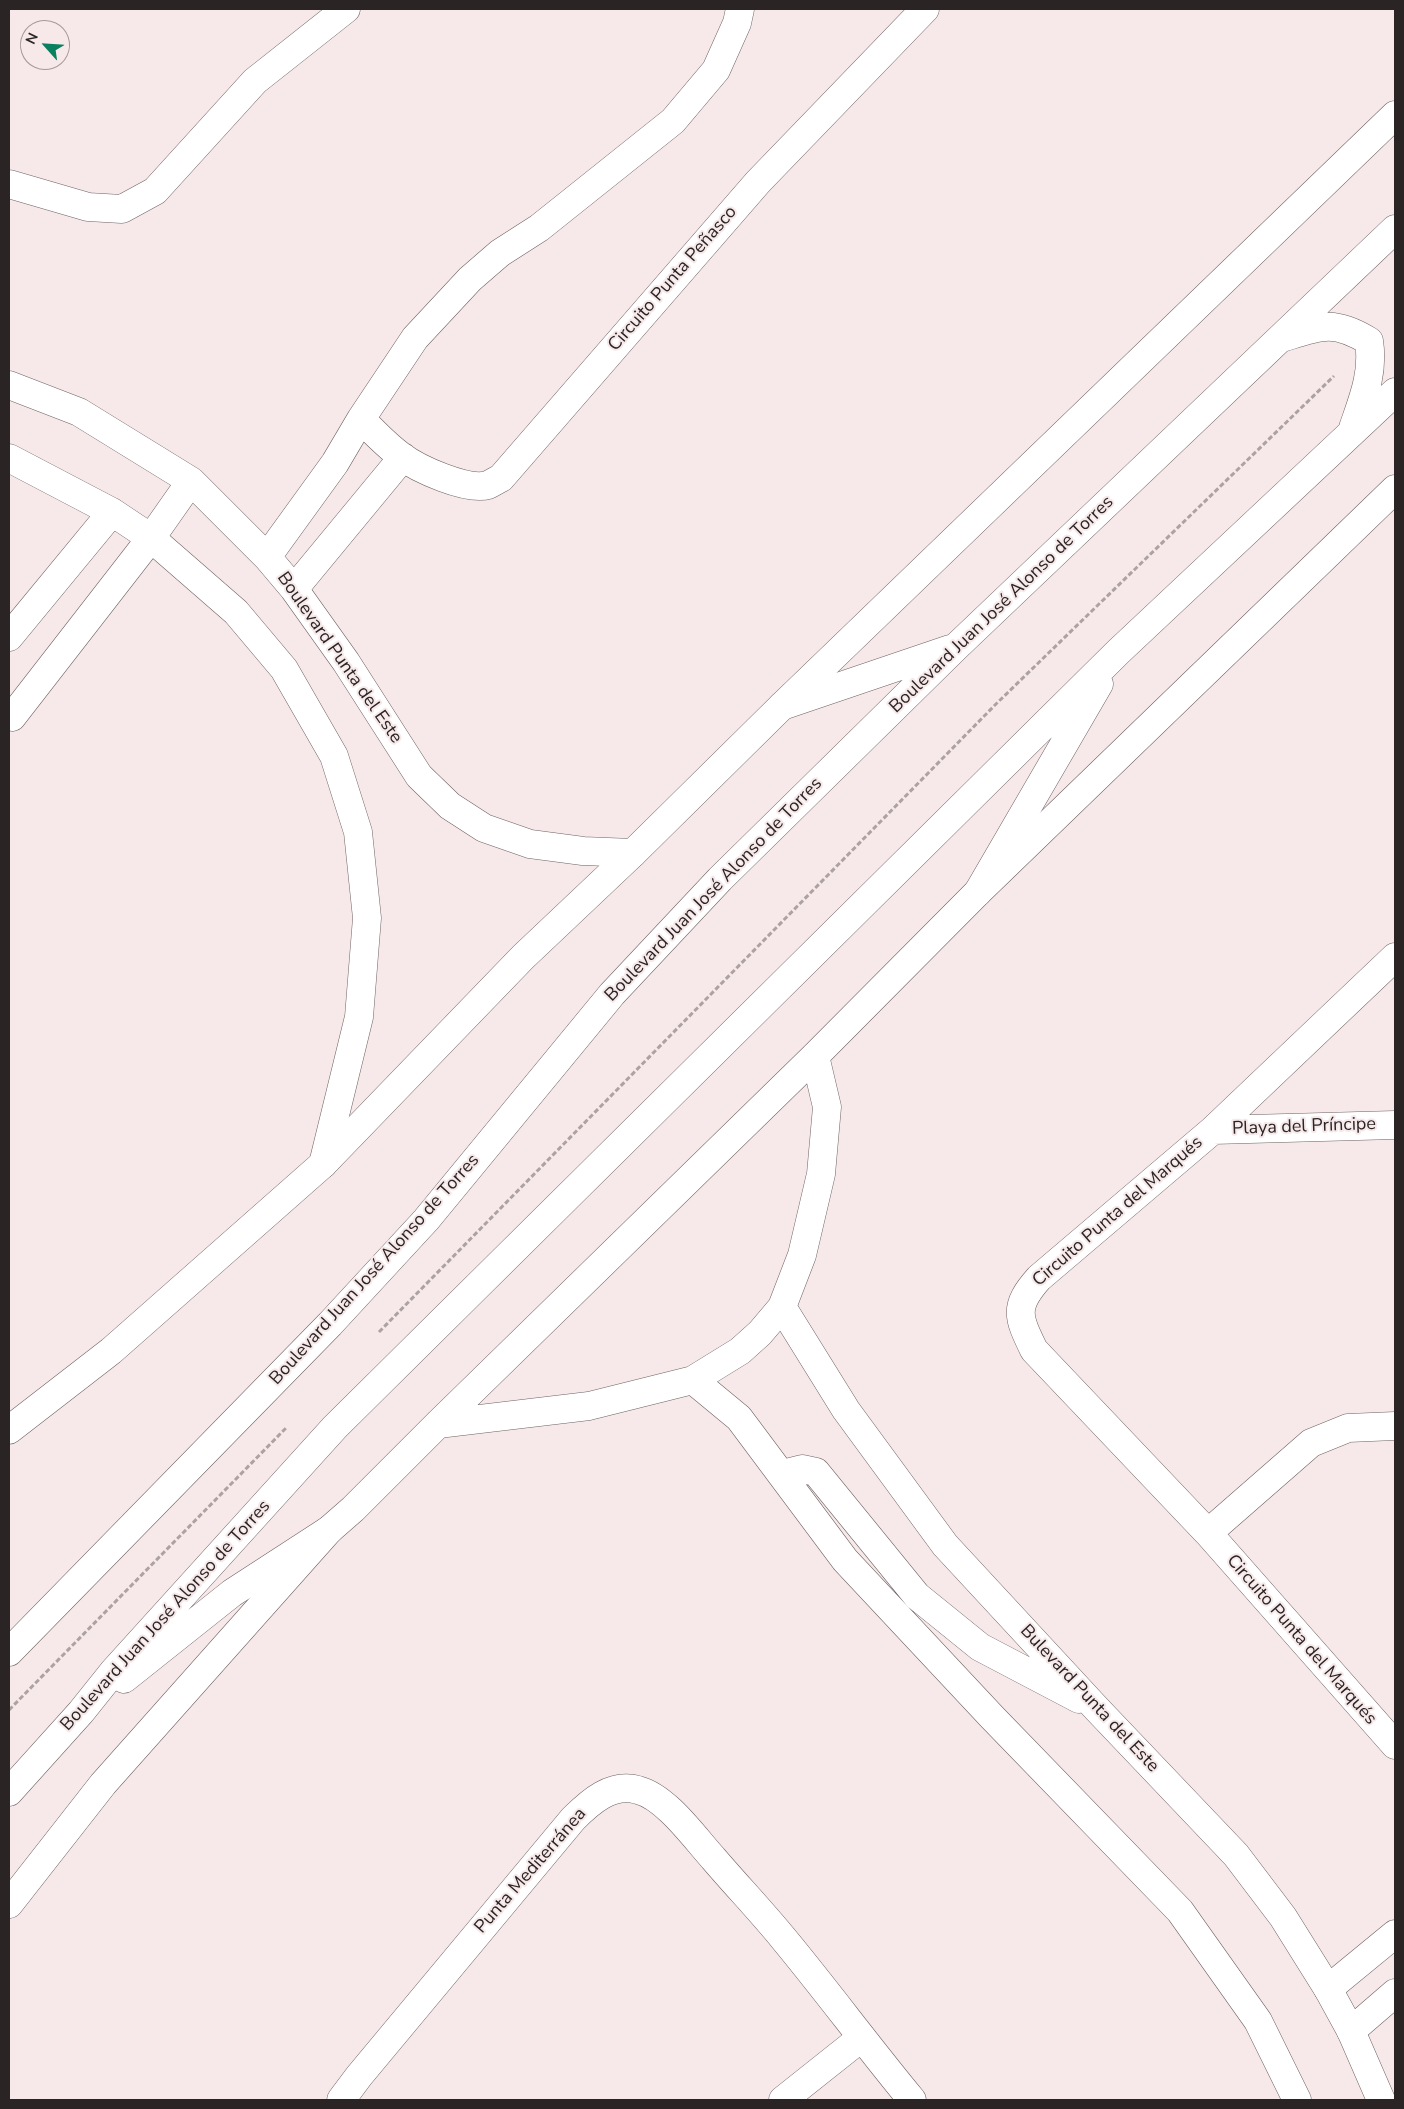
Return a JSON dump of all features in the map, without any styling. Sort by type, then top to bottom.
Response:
[{"type":"street","points":[[9,184],[88,207],[122,209],[154,191],[255,81],[346,9]]},
{"type":"street","points":[[268,557],[335,463],[361,419],[415,338],[470,279],[500,253],[539,228],[673,121],[716,70],[737,23],[740,9]]},
{"type":"street","name":"Circuito Punta Peñasco","points":[[361,419],[382,441],[402,457],[446,479],[466,486],[488,485],[502,478],[758,182],[925,9]]},
{"type":"street","points":[[9,1430],[111,1351],[323,1164],[523,957],[634,854],[782,706],[1395,115]]},
{"type":"street","name":"Boulevard Juan José Alonso de Torres","points":[[9,1652],[323,1331],[419,1227],[612,994],[727,872],[956,647],[1395,230]]},
{"type":"street","points":[[1280,338],[1315,328],[1331,326],[1351,330],[1369,342],[1371,357],[1370,373],[1351,435]]},
{"type":"street","name":"Boulevard Punta del Este","points":[[9,385],[79,412],[191,481],[268,557],[294,589],[346,662],[419,776],[450,806],[484,828],[530,844],[582,851],[634,854]]},
{"type":"street","name":"Boulevard Juan José Alonso de Torres","points":[[9,1792],[81,1712],[113,1672],[335,1426],[1118,652],[1395,392]]},
{"type":"street","points":[[294,589],[402,457]]},
{"type":"street","points":[[9,458],[112,512],[151,538],[236,612],[284,669],[334,756],[358,832],[367,918],[359,1017],[323,1164]]},
{"type":"street","points":[[10,722],[151,538],[191,481]]},
{"type":"street","points":[[9,1904],[103,1784],[329,1530],[353,1509],[815,1056],[978,892],[1395,489]]},
{"type":"street","points":[[9,637],[112,512]]},
{"type":"street","points":[[782,706],[956,647]]},
{"type":"street","points":[[978,892],[1118,652]]},
{"type":"street","name":"Circuito Punta del Marqués","points":[[1395,957],[1213,1130],[1039,1278],[1022,1300],[1020,1309],[1021,1320],[1034,1350],[1208,1533],[1395,1745]]},
{"type":"street","points":[[438,1424],[589,1406],[693,1380],[740,1351],[760,1334],[782,1307],[802,1255],[821,1174],[827,1107],[815,1056]]},
{"type":"street","name":"Playa del Príncipe","points":[[1213,1130],[1395,1125]]},
{"type":"street","name":"Bulevard Punta del Este","points":[[782,1307],[846,1410],[945,1545],[1236,1855],[1283,1917],[1328,1989],[1351,2031],[1381,2100]]},
{"type":"street","points":[[693,1380],[739,1418],[845,1560],[992,1718],[1180,1910],[1258,2021],[1297,2100]]},
{"type":"street","points":[[1208,1533],[1311,1443],[1348,1428],[1395,1426]]},
{"type":"street","points":[[782,1474],[802,1469],[816,1472],[917,1596],[980,1647],[1096,1708]]},
{"type":"street","points":[[81,1712],[232,1594],[329,1530]]},
{"type":"street","name":"Punta Mediterránea","points":[[341,2100],[573,1819],[589,1803],[605,1793],[622,1788],[638,1790],[655,1798],[678,1818],[783,1937],[861,2038],[912,2100]]},
{"type":"street","points":[[1328,1989],[1395,1934]]},
{"type":"street","points":[[1351,2031],[1395,1993]]},
{"type":"street","points":[[783,2100],[861,2038]]},
{"type":"path","points":[[373,1339],[996,704],[1369,342]]},
{"type":"path","points":[[9,1710],[289,1424]]}]
